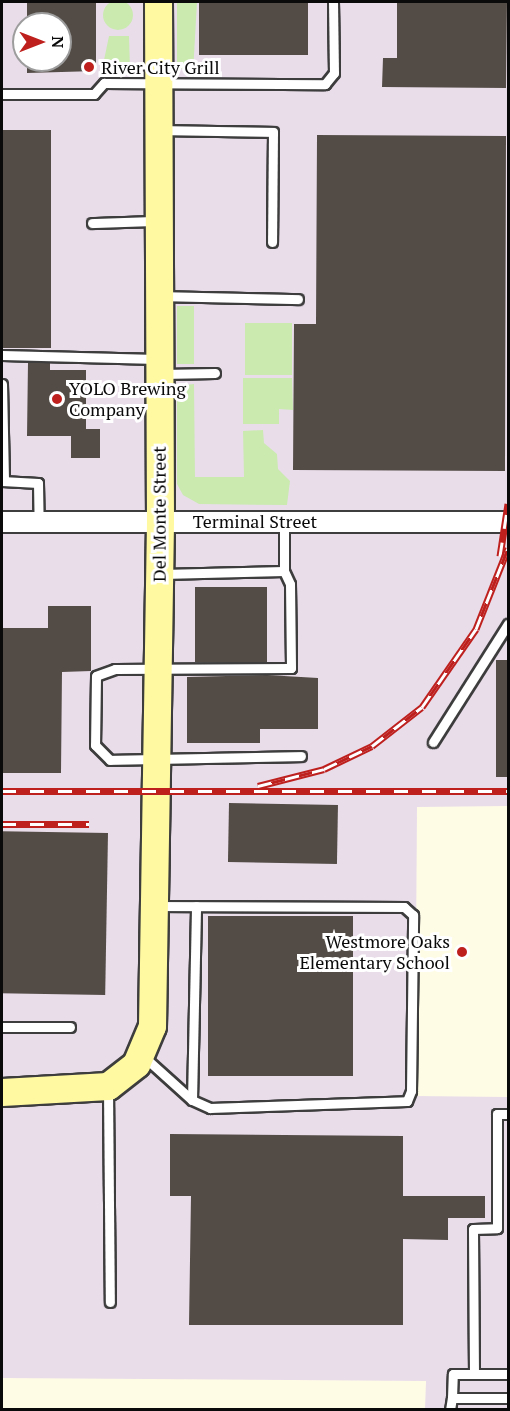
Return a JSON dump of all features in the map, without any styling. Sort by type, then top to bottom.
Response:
[{"type":"street","name":"Del Monte Street","points":[[141,1053],[152,1026],[158,669],[160,521],[158,2]]},
{"type":"street","name":"Terminal Street","points":[[2,522],[508,522]]},
{"type":"street","points":[[2,1092],[80,1092],[108,1086],[136,1064],[141,1053]]},
{"type":"lane","points":[[2,93],[93,94],[104,83],[325,84],[334,73],[333,2]]},
{"type":"lane","points":[[158,130],[273,132],[272,242]]},
{"type":"lane","points":[[92,223],[159,220]]},
{"type":"lane","points":[[159,296],[298,299]]},
{"type":"lane","points":[[2,355],[159,366],[216,373]]},
{"type":"lane","points":[[2,384],[3,481],[38,483],[39,522]]},
{"type":"lane","points":[[284,522],[284,571],[290,584],[291,668],[115,669],[96,676],[95,745],[110,760],[301,756]]},
{"type":"lane","points":[[159,574],[284,571]]},
{"type":"lane","points":[[433,742],[508,624]]},
{"type":"lane","points":[[141,1053],[192,1100],[210,1108],[407,1101],[411,1090],[413,915],[404,907],[154,906]]},
{"type":"lane","points":[[192,1100],[196,906]]},
{"type":"lane","points":[[2,1027],[70,1027]]},
{"type":"lane","points":[[108,1086],[110,1302]]},
{"type":"lane","points":[[474,1374],[473,1229],[497,1228],[497,1114],[508,1114]]},
{"type":"lane","points":[[450,1410],[453,1374],[508,1374]]},
{"type":"lane","points":[[452,1398],[508,1398]]},
{"type":"shaded area","points":[[2,2],[508,2],[508,806],[417,807],[415,1096],[508,1097],[508,1408],[425,1409],[426,1381],[2,1378]]},
{"type":"green space","points":[[118,0],[128,5],[133,15],[128,25],[118,30],[108,25],[103,15],[108,5]]},
{"type":"green space","points":[[177,2],[197,2],[193,73],[177,67]]},
{"type":"green space","points":[[109,36],[129,36],[130,69],[117,72],[117,60],[104,60]]},
{"type":"green space","points":[[177,306],[194,306],[194,364],[177,364]]},
{"type":"green space","points":[[245,323],[292,323],[292,375],[245,375]]},
{"type":"green space","points":[[243,378],[292,378],[293,410],[279,409],[279,424],[243,424]]},
{"type":"green space","points":[[194,384],[195,477],[244,477],[243,431],[263,430],[264,443],[277,454],[278,469],[290,481],[287,505],[199,504],[183,495],[177,484],[177,386]]},
{"type":"building","points":[[27,2],[96,2],[96,71],[72,72],[72,12],[27,12]]},
{"type":"building","points":[[199,2],[308,2],[308,55],[199,55]]},
{"type":"building","points":[[397,2],[507,2],[506,88],[382,87],[383,58],[397,58]]},
{"type":"building","points":[[2,130],[51,130],[51,348],[2,348]]},
{"type":"building","points":[[317,135],[506,136],[505,471],[293,470],[294,324],[316,324]]},
{"type":"building","name":"YOLO Brewing Company","points":[[28,362],[50,363],[50,370],[86,370],[86,429],[100,429],[100,458],[71,458],[71,436],[27,436]]},
{"type":"building","points":[[195,587],[267,587],[267,662],[195,662]]},
{"type":"building","points":[[48,606],[91,606],[91,671],[62,672],[61,773],[2,773],[2,628],[48,628]]},
{"type":"building","points":[[496,660],[508,660],[508,777],[496,777]]},
{"type":"building","points":[[267,675],[318,678],[318,729],[260,729],[260,743],[187,743],[187,677]]},
{"type":"building","points":[[229,803],[338,805],[337,864],[228,862]]},
{"type":"building","points":[[2,831],[108,833],[105,995],[2,993]]},
{"type":"building","points":[[208,916],[353,916],[353,1076],[208,1076]]},
{"type":"building","points":[[170,1134],[403,1136],[403,1196],[485,1196],[485,1218],[448,1218],[448,1240],[403,1239],[403,1325],[189,1325],[191,1196],[170,1196]]},
{"type":"railway","points":[[500,556],[508,504]]},
{"type":"railway","points":[[258,786],[324,769],[372,746],[422,707],[476,629],[508,548]]},
{"type":"railway","points":[[2,791],[508,791]]},
{"type":"railway","points":[[2,824],[89,824]]},
{"type":"place","name":"River City Grill","points":[[89,67]]},
{"type":"place","name":"YOLO Brewing Company","points":[[57,399]]},
{"type":"place","name":"Westmore Oaks Elementary School","points":[[462,952]]}]
